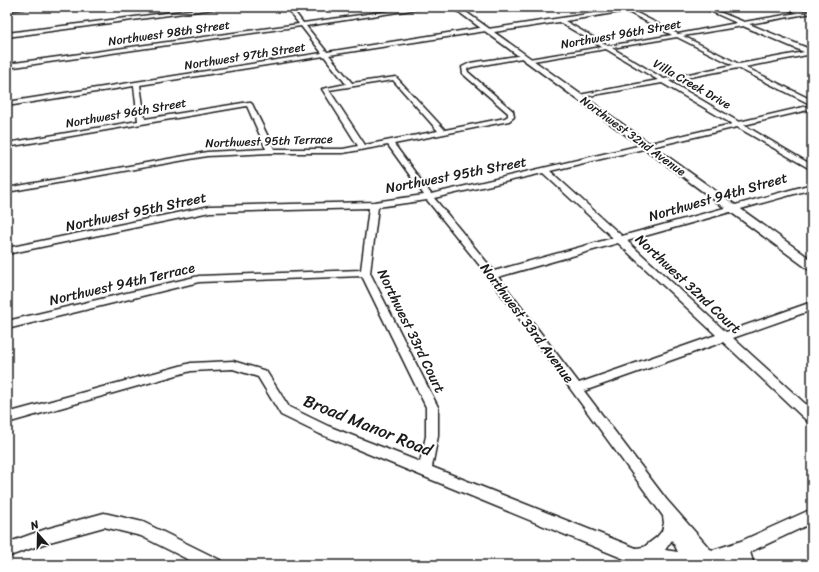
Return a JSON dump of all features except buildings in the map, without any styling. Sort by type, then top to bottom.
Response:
[{"type":"main road","name":"Northwest 32nd Avenue","points":[[455,7],[812,266]]},
{"type":"street","points":[[7,10],[35,7]]},
{"type":"street","points":[[7,35],[226,7]]},
{"type":"street","points":[[288,7],[350,85]]},
{"type":"street","name":"Northwest 98th Street","points":[[7,66],[429,7]]},
{"type":"street","name":"Northwest 97th Street","points":[[7,104],[324,54],[560,20],[624,8],[643,7]]},
{"type":"street","points":[[703,7],[811,52]]},
{"type":"street","points":[[785,7],[812,17]]},
{"type":"street","points":[[624,8],[812,103]]},
{"type":"street","name":"Northwest 96th Street","points":[[507,120],[511,117],[511,112],[465,73],[464,68],[470,65],[526,59],[608,47],[812,12]]},
{"type":"street","name":"Villa Creek Drive","points":[[560,20],[812,168]]},
{"type":"street","points":[[580,97],[811,52]]},
{"type":"street","points":[[363,148],[326,89],[394,78],[444,133]]},
{"type":"street","points":[[137,84],[142,122]]},
{"type":"street","name":"Northwest 96th Street","points":[[7,145],[249,104],[270,150]]},
{"type":"street","name":"Northwest 95th Street","points":[[7,251],[210,209],[374,205],[429,197],[812,107]]},
{"type":"street","name":"Northwest 95th Terrace","points":[[7,190],[207,154],[270,150],[343,151],[507,120]]},
{"type":"street","name":"Northwest 33rd Avenue","points":[[390,143],[429,197],[492,275],[661,504],[714,559]]},
{"type":"street","name":"Northwest 32nd Court","points":[[545,170],[812,418]]},
{"type":"street","name":"Northwest 94th Street","points":[[492,275],[812,186]]},
{"type":"street","name":"Northwest 33rd Court","points":[[374,205],[365,273],[432,407],[432,436],[425,469]]},
{"type":"street","name":"Northwest 94th Terrace","points":[[7,325],[199,279],[365,273]]},
{"type":"street","points":[[576,389],[812,306]]},
{"type":"street","name":"Broad Manor Road","points":[[7,418],[191,367],[234,365],[262,374],[285,411],[324,430],[425,469],[644,558],[687,561],[699,554],[714,559],[812,516]]},
{"type":"street","name":"Northwest 33rd Avenue","points":[[661,504],[671,523],[687,561]]},
{"type":"street","points":[[7,550],[46,536],[104,520],[143,529],[215,565]]},
{"type":"street","points":[[644,558],[660,546],[668,535],[671,523]]},
{"type":"street","points":[[732,565],[742,548]]},
{"type":"street","points":[[742,548],[746,565]]}]
